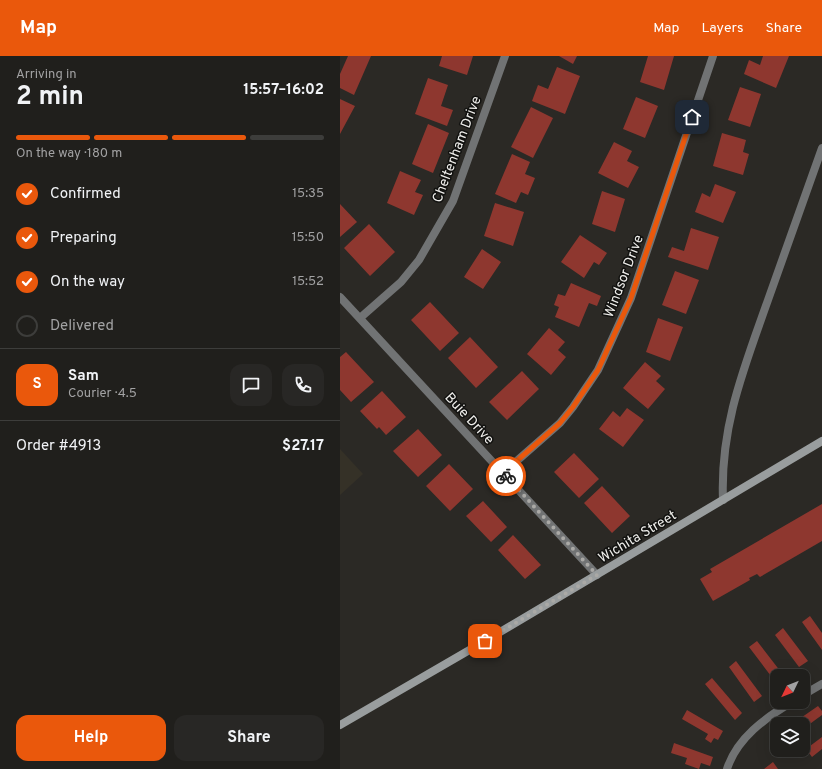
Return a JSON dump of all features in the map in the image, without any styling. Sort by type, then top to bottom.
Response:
[{"type":"main road","name":"Wichita Street","points":[[340,725],[597,575],[822,441]]},
{"type":"street","name":"Cheltenham Drive","points":[[360,318],[401,282],[419,260],[453,201],[505,56]]},
{"type":"street","name":"Windsor Drive","points":[[503,473],[560,423],[573,407],[598,370],[631,298],[713,56]]},
{"type":"street","points":[[723,500],[722,479],[726,439],[736,389],[822,148]]},
{"type":"street","name":"Buie Drive","points":[[340,297],[597,575]]},
{"type":"street","points":[[810,692],[822,684]]},
{"type":"street","points":[[727,769],[730,760],[743,740],[767,717],[780,709]]},
{"type":"shaded area","points":[[340,449],[363,474],[340,495]]},
{"type":"building","points":[[348,56],[371,56],[354,95],[340,88],[340,74]]},
{"type":"building","points":[[442,56],[473,56],[467,75],[439,66]]},
{"type":"building","points":[[559,56],[577,56],[573,64]]},
{"type":"building","points":[[648,56],[674,56],[664,90],[640,82]]},
{"type":"building","points":[[763,56],[789,56],[776,88],[744,74],[749,60],[760,65]]},
{"type":"building","points":[[557,67],[580,76],[565,114],[532,101],[538,85],[548,89]]},
{"type":"building","points":[[428,78],[448,85],[441,106],[453,110],[447,126],[415,114]]},
{"type":"building","points":[[740,87],[761,94],[750,127],[728,120]]},
{"type":"building","points":[[636,97],[658,106],[645,138],[623,129]]},
{"type":"building","points":[[340,99],[355,106],[340,134]]},
{"type":"building","points":[[531,107],[553,118],[533,158],[511,147]]},
{"type":"building","points":[[428,124],[449,133],[433,173],[412,164]]},
{"type":"building","points":[[722,133],[746,140],[743,152],[749,154],[743,175],[713,166]]},
{"type":"building","points":[[614,142],[632,151],[627,161],[639,167],[628,188],[598,173]]},
{"type":"building","points":[[512,154],[530,162],[525,174],[535,178],[528,195],[521,192],[516,203],[495,194]]},
{"type":"building","points":[[400,171],[421,180],[415,192],[423,195],[414,215],[387,203]]},
{"type":"building","points":[[715,184],[736,192],[723,223],[695,212],[702,193],[710,197]]},
{"type":"building","points":[[602,191],[625,199],[615,232],[592,224]]},
{"type":"building","points":[[495,203],[524,212],[513,246],[484,236]]},
{"type":"building","points":[[340,204],[357,222],[340,237]]},
{"type":"building","points":[[369,224],[395,252],[370,276],[344,248]]},
{"type":"building","points":[[691,228],[719,237],[708,270],[668,257],[672,247],[684,251]]},
{"type":"building","points":[[580,235],[607,253],[599,265],[594,262],[584,278],[561,262]]},
{"type":"building","points":[[482,249],[501,262],[483,289],[464,277]]},
{"type":"building","points":[[675,271],[699,280],[686,314],[662,305]]},
{"type":"building","points":[[571,283],[601,296],[597,306],[589,303],[579,327],[555,317],[559,307],[554,305],[558,294],[565,296]]},
{"type":"building","points":[[430,302],[459,333],[440,351],[411,320]]},
{"type":"building","points":[[658,318],[683,327],[670,361],[646,352]]},
{"type":"building","points":[[549,328],[565,342],[558,350],[566,357],[551,375],[527,354]]},
{"type":"building","points":[[470,337],[498,367],[476,388],[448,358]]},
{"type":"building","points":[[346,352],[374,382],[351,402],[340,390],[340,357]]},
{"type":"building","points":[[645,362],[661,376],[656,381],[665,389],[648,409],[623,388]]},
{"type":"building","points":[[522,371],[539,389],[507,420],[489,402]]},
{"type":"building","points":[[382,391],[406,417],[386,435],[379,427],[377,429],[360,411]]},
{"type":"building","points":[[627,408],[644,420],[623,447],[599,429],[613,411],[620,417]]},
{"type":"building","points":[[418,429],[442,455],[418,477],[393,451]]},
{"type":"building","points":[[574,453],[599,479],[579,498],[554,472]]},
{"type":"building","points":[[449,464],[473,489],[450,511],[426,486]]},
{"type":"building","points":[[602,486],[630,516],[612,533],[584,503]]},
{"type":"building","points":[[483,501],[507,527],[491,542],[466,516]]},
{"type":"building","points":[[822,504],[822,541],[760,577],[757,574],[749,578],[750,580],[713,601],[700,579],[712,572],[710,569]]},
{"type":"building","points":[[513,535],[541,565],[525,579],[498,550]]},
{"type":"building","points":[[810,616],[822,633],[822,650],[802,622]]},
{"type":"building","points":[[783,628],[808,661],[799,667],[775,635]]},
{"type":"building","points":[[757,641],[779,669],[770,669],[770,675],[749,647]]},
{"type":"building","points":[[736,661],[762,696],[754,702],[729,667]]},
{"type":"building","points":[[712,678],[742,713],[735,720],[705,684]]},
{"type":"building","points":[[818,706],[822,711],[822,715],[810,724],[810,717],[802,717]]},
{"type":"building","points":[[687,710],[723,731],[718,740],[714,738],[711,743],[705,739],[708,734],[682,719]]},
{"type":"building","points":[[822,737],[822,749],[812,757],[810,754],[810,746]]},
{"type":"building","points":[[674,743],[713,757],[710,766],[701,763],[699,769],[685,764],[687,758],[671,753]]},
{"type":"building","points":[[773,762],[778,769],[764,769]]},
{"type":"way so far","points":[[485,641],[597,575],[506,476]]},
{"type":"route","points":[[506,476],[503,473],[560,423],[573,407],[598,370],[631,298],[692,117]]}]
